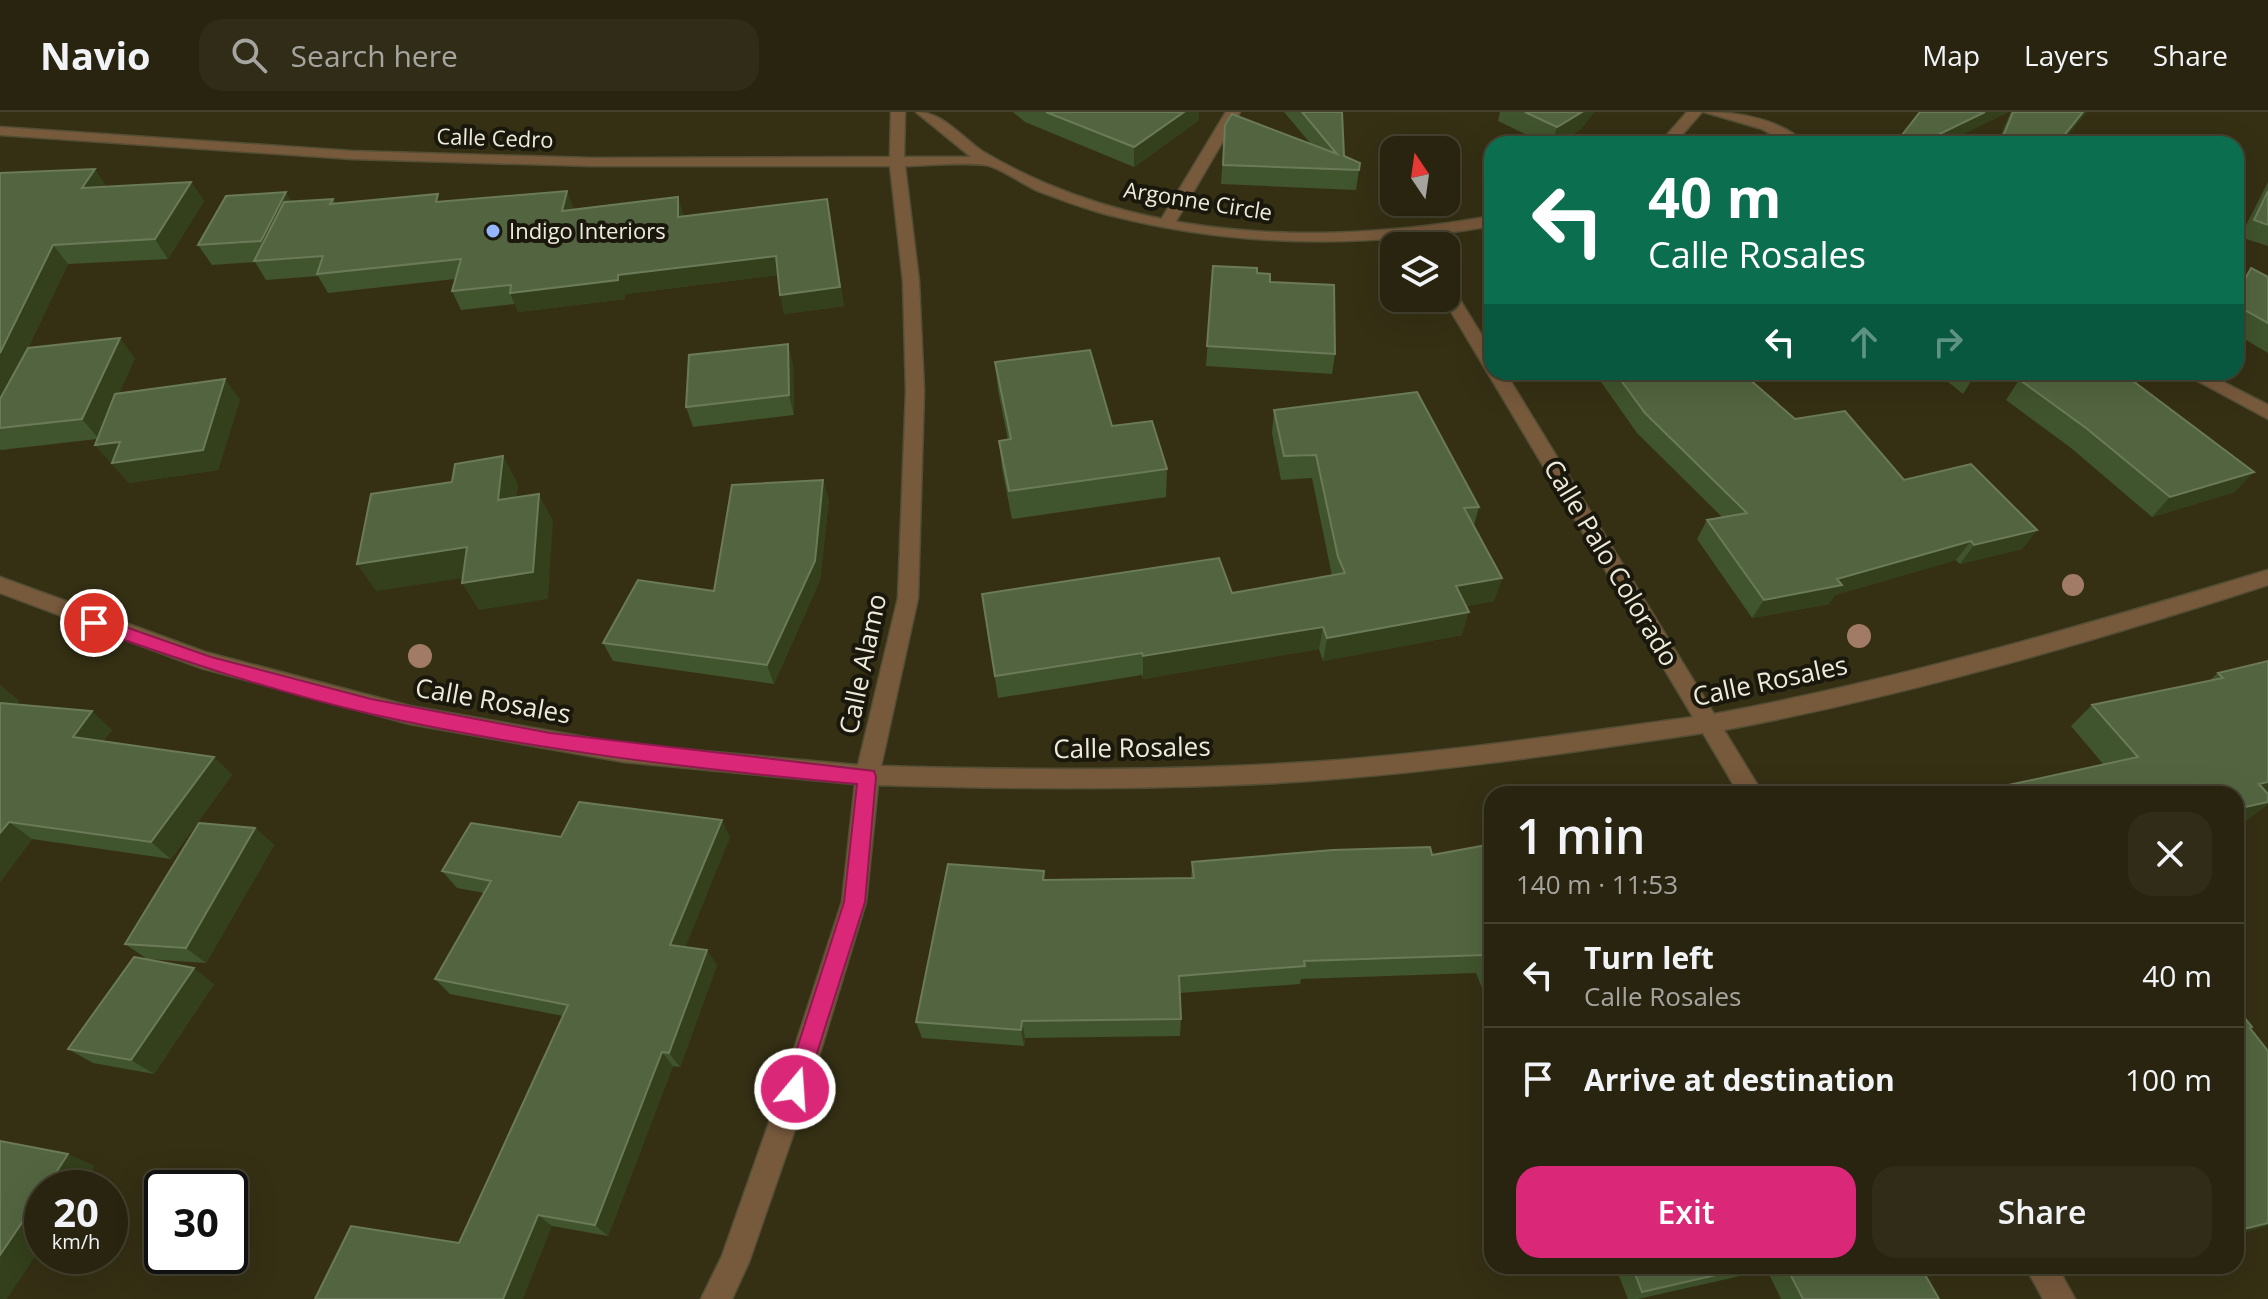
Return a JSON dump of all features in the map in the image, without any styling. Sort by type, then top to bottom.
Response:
[{"type":"street","name":"Calle Alamo","points":[[716,1299],[734,1262],[785,1118],[854,902],[867,777],[908,598],[915,391],[911,281],[897,161],[898,112]]},
{"type":"street","name":"Argonne Circle","points":[[923,112],[951,137],[989,161],[1058,194],[1167,223],[1227,232],[1380,239]]},
{"type":"street","points":[[1167,223],[1233,112]]},
{"type":"street","points":[[1673,136],[1695,112]]},
{"type":"street","points":[[1711,112],[1767,126],[1785,136]]},
{"type":"street","name":"Calle Cedro","points":[[0,131],[352,155],[591,162],[989,161]]},
{"type":"street","name":"Argonne Circle","points":[[1448,232],[1484,223]]},
{"type":"street","points":[[1459,312],[1484,353]]},
{"type":"street","name":"Calle Palo Colorado","points":[[1501,380],[1746,786]]},
{"type":"street","points":[[2205,380],[2268,413]]},
{"type":"street","name":"Calle Rosales","points":[[0,585],[65,613],[209,663],[371,707],[550,741],[867,777],[1154,778],[1330,769],[1504,753],[1708,724],[1921,678],[2120,625],[2268,577]]},
{"type":"street","points":[[2045,1274],[2060,1299]]},
{"type":"building","points":[[1046,112],[1184,112],[1134,147]]},
{"type":"building","points":[[1302,112],[1342,112],[1344,156],[1360,163],[1359,170],[1223,165],[1225,125],[1232,114],[1337,154]]},
{"type":"building","points":[[1525,112],[1582,112],[1557,127]]},
{"type":"building","points":[[1920,112],[1985,112],[1936,136],[1901,136]]},
{"type":"building","points":[[2013,112],[2083,112],[2064,136],[2003,136]]},
{"type":"building","points":[[95,169],[82,188],[191,182],[155,239],[53,245],[0,353],[0,173]]},
{"type":"building","points":[[567,191],[562,211],[678,197],[678,217],[827,199],[840,287],[780,295],[776,256],[618,275],[618,280],[510,293],[511,285],[452,291],[461,259],[317,274],[323,256],[254,261],[284,202],[333,199],[330,204],[438,194],[436,202]]},
{"type":"building","points":[[2268,191],[2268,225],[2254,220]]},
{"type":"building","points":[[286,192],[261,241],[198,245],[226,196]]},
{"type":"building","points":[[1213,266],[1257,268],[1257,273],[1270,274],[1270,282],[1334,285],[1335,354],[1207,346]]},
{"type":"building","points":[[2251,268],[2268,277],[2268,323],[2244,310],[2244,281]]},
{"type":"building","points":[[120,338],[82,419],[0,428],[0,399],[28,348]]},
{"type":"building","points":[[788,344],[789,395],[686,407],[689,355]]},
{"type":"building","points":[[1090,350],[1112,426],[1152,421],[1167,469],[1009,491],[999,441],[1011,439],[995,362]]},
{"type":"building","points":[[225,379],[203,450],[112,463],[120,442],[95,445],[115,394]]},
{"type":"building","points":[[1621,380],[1750,380],[1795,419],[1845,411],[1904,480],[1971,464],[2037,530],[1974,545],[1971,541],[1837,579],[1842,585],[1764,600],[1707,520],[1747,513],[1645,413]]},
{"type":"building","points":[[2020,380],[2132,380],[2254,472],[2170,497],[2086,428]]},
{"type":"building","points":[[1417,392],[1479,507],[1464,508],[1502,578],[1456,586],[1469,612],[1327,638],[1323,627],[995,676],[982,594],[1219,558],[1232,593],[1345,573],[1338,557],[1316,455],[1284,456],[1274,410]]},
{"type":"building","points":[[503,456],[498,500],[539,494],[533,572],[462,583],[467,547],[357,564],[371,494],[452,482],[455,464]]},
{"type":"building","points":[[823,480],[815,561],[767,665],[603,643],[638,580],[714,591],[732,485]]},
{"type":"building","points":[[2268,661],[2268,782],[2259,784],[2268,794],[2268,802],[2244,807],[2244,786],[2004,786],[2138,757],[2092,705],[2223,678],[2218,673]]},
{"type":"building","points":[[0,703],[92,711],[73,737],[214,757],[151,842],[9,822],[0,833]]},
{"type":"building","points":[[579,802],[722,820],[670,945],[707,950],[669,1053],[662,1052],[595,1225],[538,1215],[503,1299],[315,1299],[351,1226],[459,1243],[568,1005],[435,979],[491,881],[442,871],[471,823],[561,837]]},
{"type":"building","points":[[199,823],[255,828],[186,948],[125,944]]},
{"type":"building","points":[[1484,845],[1484,955],[1304,961],[1305,966],[1179,976],[1181,1019],[1022,1021],[1021,1030],[916,1022],[948,864],[1044,871],[1043,880],[1194,878],[1192,862],[1333,850],[1430,847],[1432,855]]},
{"type":"building","points":[[134,957],[194,968],[131,1060],[68,1049]]},
{"type":"building","points":[[2244,1017],[2268,1051],[2268,1223],[2244,1229]]},
{"type":"building","points":[[0,1141],[68,1154],[58,1170],[24,1170],[24,1220],[0,1255]]},
{"type":"building","points":[[1635,1274],[1720,1274],[1642,1292]]},
{"type":"building","points":[[1790,1274],[1925,1274],[1939,1299],[1803,1299]]},
{"type":"place","name":"Indigo Interiors","points":[[493,231]]},
{"type":"route","points":[[94,623],[209,663],[371,707],[550,741],[867,777],[854,902],[795,1089]]}]
